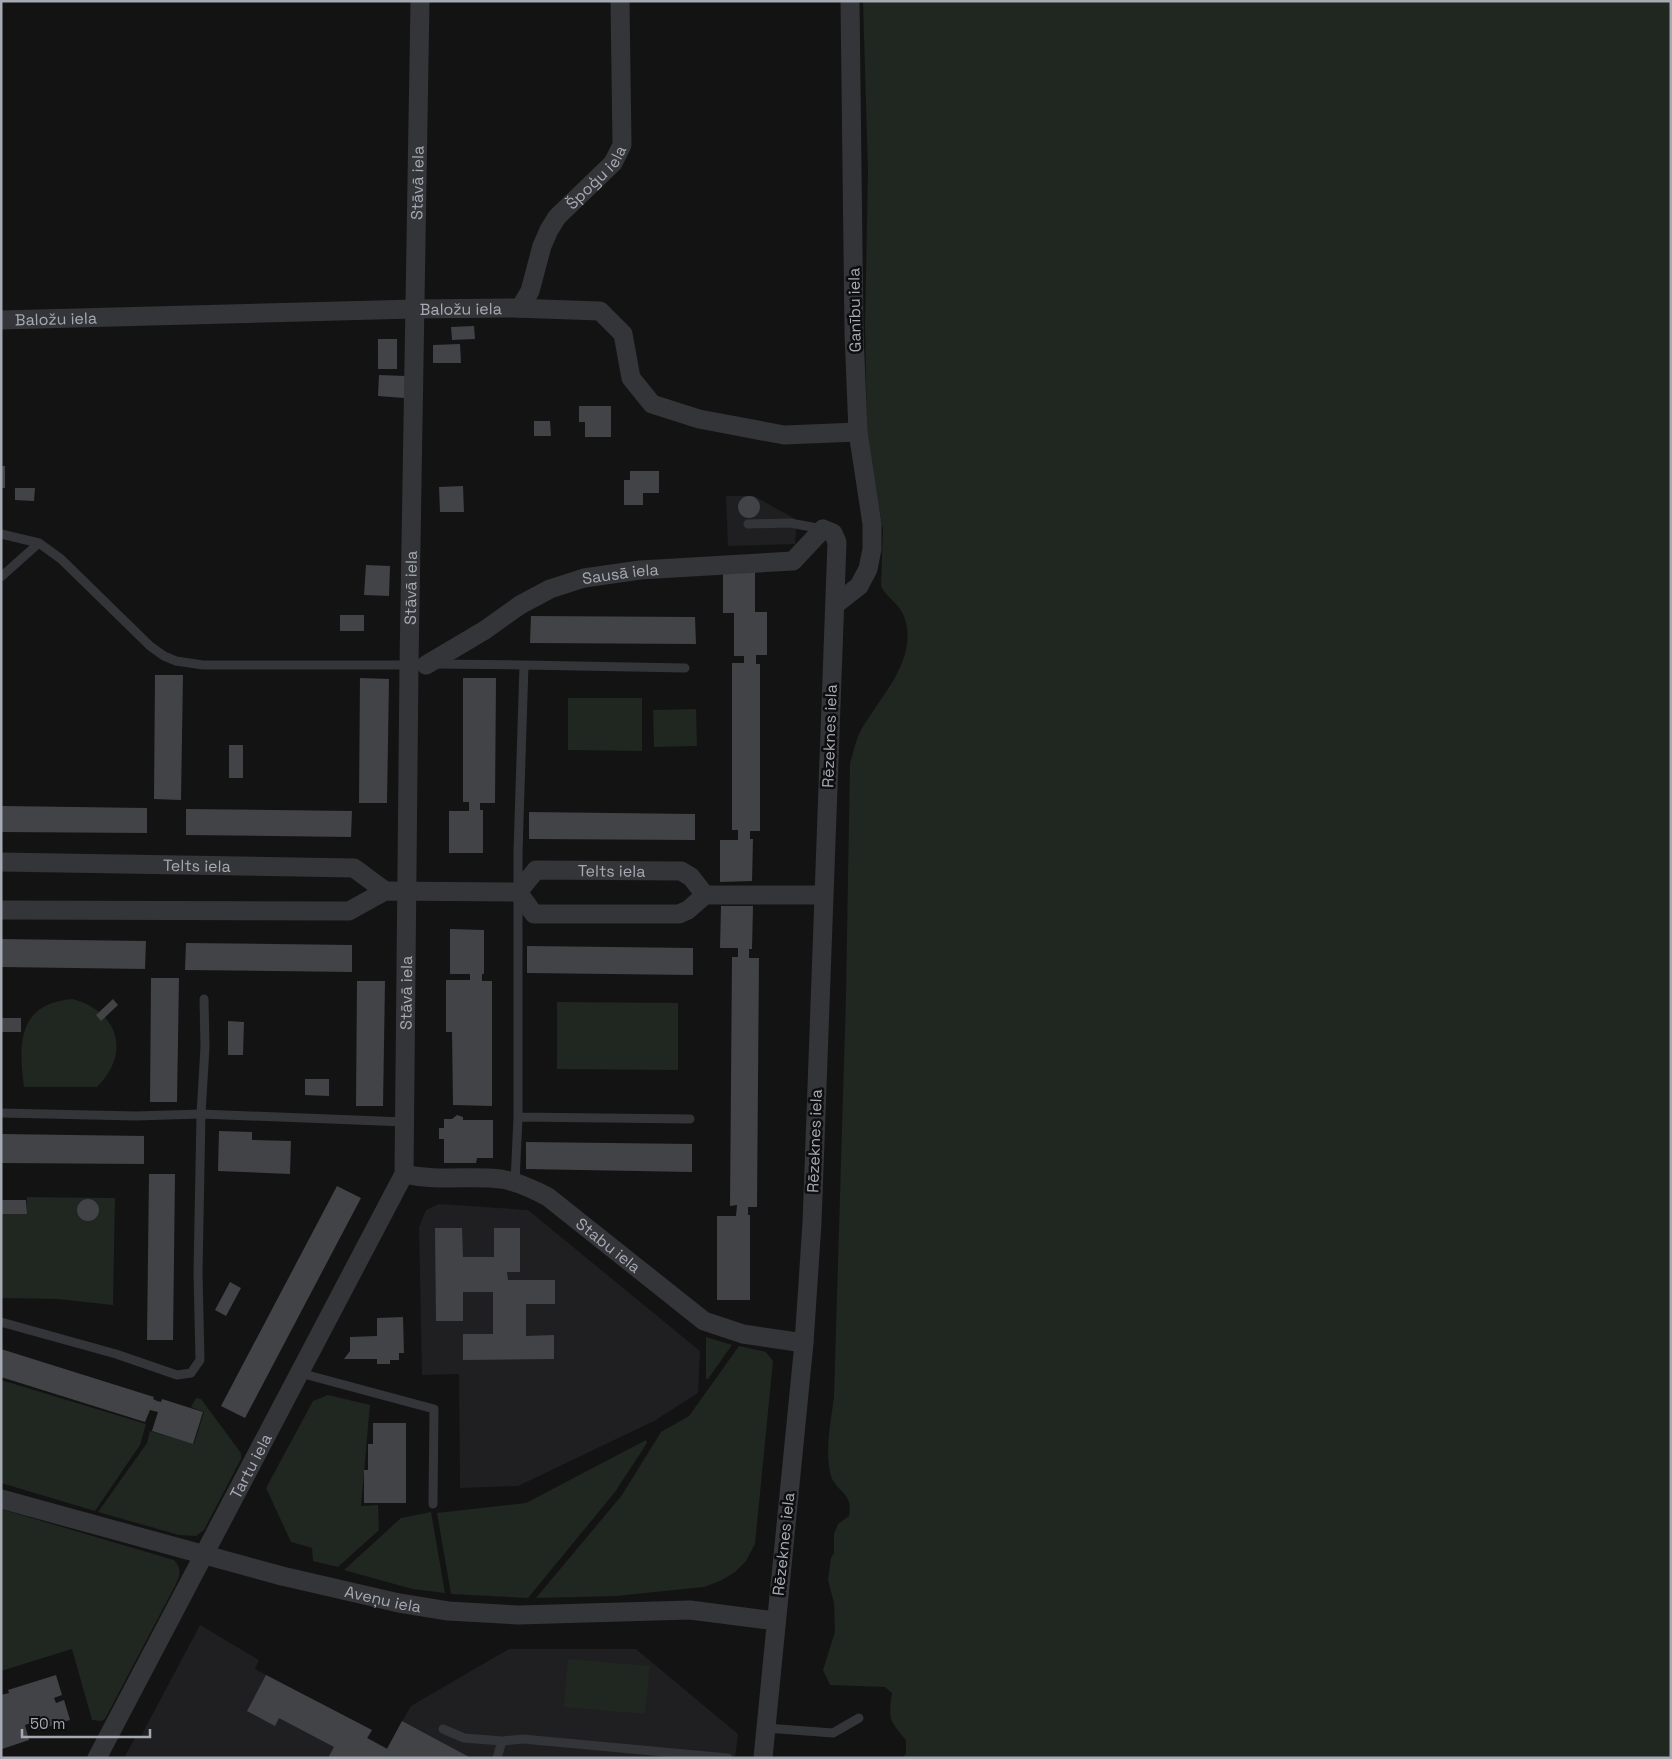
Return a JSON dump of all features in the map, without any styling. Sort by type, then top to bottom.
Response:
[{"type":"street","name":"Stāvā iela","points":[[404,1174],[406,891],[417,665],[414,309],[420,1]]},
{"type":"street","name":"Špoģu iela","points":[[520,308],[530,291],[542,246],[549,230],[557,218],[614,163],[622,145],[620,1]]},
{"type":"street","name":"Ganību iela","points":[[836,604],[859,586],[868,569],[872,548],[872,524],[858,432],[854,333],[850,1]]},
{"type":"street","name":"Baložu iela","points":[[1,320],[414,309],[520,308],[600,311],[623,334],[631,378],[652,404],[698,420],[784,435],[858,432]]},
{"type":"street","name":"Sausā iela","points":[[417,665],[484,630],[520,605],[550,589],[584,578],[640,570],[793,561],[823,529]]},
{"type":"street","name":"Rēzeknes iela","points":[[763,1758],[804,1343],[812,1224],[823,895],[836,604],[836,542],[833,533],[823,529]]},
{"type":"street","name":"Telts iela","points":[[1,862],[354,868],[386,891]]},
{"type":"street","name":"Telts iela","points":[[518,892],[536,870],[681,871],[691,876],[705,895]]},
{"type":"street","points":[[1,910],[349,911],[386,891],[406,891],[518,892],[534,914],[679,914],[688,910],[705,895],[823,895]]},
{"type":"street","name":"Stabu iela","points":[[404,1174],[426,1179],[500,1179],[514,1182],[548,1197],[704,1321],[742,1334],[804,1343]]},
{"type":"street","name":"Tartu iela","points":[[97,1758],[404,1174]]},
{"type":"street","name":"Aveņu iela","points":[[1,1499],[204,1555],[399,1603],[448,1611],[518,1615],[690,1610],[776,1621]]},
{"type":"lane","points":[[748,524],[790,523],[823,529]]},
{"type":"lane","points":[[1,534],[39,543],[61,559],[150,646],[176,661],[203,665],[524,665],[685,668]]},
{"type":"lane","points":[[1,577],[39,543]]},
{"type":"lane","points":[[514,1182],[518,1116],[518,892],[524,665]]},
{"type":"lane","points":[[1,1322],[116,1354],[177,1375],[191,1373],[200,1360],[198,1273],[200,1114],[205,1047],[204,999]]},
{"type":"lane","points":[[1,1114],[136,1116],[200,1114],[405,1122]]},
{"type":"lane","points":[[518,1116],[690,1119]]},
{"type":"lane","points":[[300,1373],[434,1409],[433,1504]]},
{"type":"lane","points":[[766,1728],[833,1733],[859,1718]]},
{"type":"lane","points":[[443,1729],[464,1738],[523,1739],[728,1758]]},
{"type":"lane","points":[[498,1758],[502,1740]]},
{"type":"shaded area","points":[[863,1],[1671,1],[1671,1758],[903,1758],[906,1753],[906,1740],[891,1719],[892,1693],[885,1687],[830,1685],[823,1670],[835,1632],[834,1603],[828,1580],[831,1558],[834,1553],[834,1534],[838,1524],[849,1516],[850,1508],[846,1496],[832,1479],[828,1453],[834,1397],[846,994],[850,763],[859,734],[900,667],[908,638],[904,616],[881,586],[883,530],[867,438],[865,326],[868,171]]},
{"type":"shaded area","points":[[726,496],[754,496],[797,520],[795,544],[728,546]]},
{"type":"shaded area","points":[[568,698],[642,698],[642,751],[568,750]]},
{"type":"shaded area","points":[[696,709],[697,746],[654,747],[653,710]]},
{"type":"shaded area","points":[[73,999],[89,1005],[101,1013],[110,1024],[115,1035],[116,1048],[114,1061],[108,1074],[97,1087],[24,1087],[21,1055],[22,1041],[32,1017],[41,1008],[55,1002]]},
{"type":"shaded area","points":[[557,1002],[678,1003],[678,1070],[557,1069]]},
{"type":"shaded area","points":[[27,1197],[115,1198],[113,1305],[57,1299],[1,1298],[1,1214],[27,1214]]},
{"type":"shaded area","points":[[439,1204],[528,1210],[700,1351],[698,1393],[654,1421],[518,1486],[460,1488],[459,1374],[422,1375],[419,1227],[426,1210]]},
{"type":"shaded area","points":[[706,1337],[732,1345],[708,1379],[706,1379]]},
{"type":"shaded area","points":[[739,1346],[766,1352],[773,1361],[755,1544],[746,1561],[735,1572],[720,1581],[704,1587],[616,1596],[536,1598],[622,1495],[661,1432],[689,1416]]},
{"type":"shaded area","points":[[1,1380],[146,1424],[140,1445],[95,1511],[1,1483]]},
{"type":"shaded area","points":[[328,1395],[370,1405],[361,1506],[378,1505],[379,1530],[338,1567],[313,1561],[312,1548],[291,1542],[266,1488],[313,1401]]},
{"type":"shaded area","points":[[196,1398],[201,1399],[241,1453],[241,1459],[204,1530],[196,1536],[179,1535],[98,1512],[147,1443],[150,1431],[194,1444],[204,1412],[191,1407]]},
{"type":"shaded area","points":[[646,1440],[647,1443],[615,1492],[528,1598],[451,1594],[437,1513],[526,1503]]},
{"type":"shaded area","points":[[1,1509],[174,1560],[179,1568],[176,1584],[105,1719],[101,1721],[92,1720],[72,1649],[1,1671]]},
{"type":"shaded area","points":[[431,1512],[445,1593],[412,1589],[344,1570],[401,1518]]},
{"type":"shaded area","points":[[200,1625],[259,1660],[255,1669],[372,1730],[368,1738],[387,1748],[411,1706],[509,1649],[636,1649],[738,1734],[735,1758],[124,1758],[136,1736],[140,1738]]},
{"type":"shaded area","points":[[568,1659],[650,1666],[645,1714],[564,1707]]},
{"type":"building","points":[[474,326],[475,339],[452,340],[451,327]]},
{"type":"building","points":[[378,339],[397,339],[397,369],[378,369]]},
{"type":"building","points":[[460,344],[461,363],[433,363],[433,345]]},
{"type":"building","points":[[379,375],[406,376],[404,398],[378,396]]},
{"type":"building","points":[[579,406],[611,406],[611,437],[585,437],[585,422],[579,422]]},
{"type":"building","points":[[534,421],[550,421],[551,436],[534,436]]},
{"type":"building","points":[[1,466],[5,466],[5,488],[1,488]]},
{"type":"building","points":[[630,471],[659,471],[659,493],[643,493],[643,505],[624,505],[624,480],[630,480]]},
{"type":"building","points":[[463,486],[464,512],[440,512],[439,487]]},
{"type":"building","points":[[15,488],[35,488],[34,501],[15,500]]},
{"type":"building","points":[[749,496],[757,499],[760,507],[757,515],[749,518],[741,515],[738,507],[741,499]]},
{"type":"building","points":[[366,565],[390,566],[389,596],[364,595]]},
{"type":"building","points":[[723,572],[755,572],[755,612],[767,612],[767,655],[756,655],[756,664],[760,664],[760,831],[750,831],[750,839],[753,839],[752,881],[720,882],[720,840],[738,840],[738,830],[732,830],[732,663],[744,663],[744,656],[734,656],[734,613],[723,613]]},
{"type":"building","points":[[340,615],[364,615],[364,631],[340,631]]},
{"type":"building","points":[[531,616],[695,617],[696,644],[530,643]]},
{"type":"building","points":[[155,675],[183,675],[181,800],[154,799]]},
{"type":"building","points":[[360,678],[389,679],[387,803],[359,803]]},
{"type":"building","points":[[463,678],[496,678],[495,803],[480,803],[480,810],[483,810],[483,853],[449,853],[449,811],[469,811],[469,802],[463,802]]},
{"type":"building","points":[[229,745],[243,745],[243,778],[229,778]]},
{"type":"building","points":[[1,806],[147,808],[147,833],[1,832]]},
{"type":"building","points":[[186,809],[352,811],[351,837],[186,835]]},
{"type":"building","points":[[529,812],[695,814],[695,840],[529,839]]},
{"type":"building","points":[[721,906],[753,906],[752,949],[749,949],[749,958],[759,958],[757,1207],[748,1207],[748,1215],[750,1215],[750,1300],[717,1300],[717,1216],[736,1216],[737,1205],[730,1206],[732,957],[738,957],[738,948],[720,948]]},
{"type":"building","points":[[450,929],[484,930],[484,974],[482,974],[482,981],[492,981],[492,1106],[453,1105],[452,1032],[446,1032],[446,980],[470,980],[470,974],[450,974]]},
{"type":"building","points":[[1,939],[146,941],[145,969],[1,967]]},
{"type":"building","points":[[186,943],[352,945],[352,972],[185,970]]},
{"type":"building","points":[[527,946],[693,948],[693,975],[527,973]]},
{"type":"building","points":[[151,978],[179,978],[177,1102],[150,1102]]},
{"type":"building","points":[[357,981],[385,981],[383,1106],[356,1106]]},
{"type":"building","points":[[113,999],[118,1005],[101,1021],[96,1015]]},
{"type":"building","points":[[1,1018],[21,1018],[21,1032],[1,1032]]},
{"type":"building","points":[[228,1021],[244,1022],[243,1055],[228,1055]]},
{"type":"building","points":[[305,1079],[329,1079],[329,1096],[305,1095]]},
{"type":"building","points":[[457,1115],[463,1117],[463,1120],[493,1120],[493,1158],[477,1158],[476,1163],[444,1163],[444,1139],[439,1139],[439,1128],[444,1128],[444,1119],[452,1119]]},
{"type":"building","points":[[219,1131],[252,1132],[252,1140],[291,1141],[290,1174],[218,1171]]},
{"type":"building","points":[[1,1134],[144,1136],[144,1164],[1,1163]]},
{"type":"building","points":[[526,1142],[692,1144],[692,1172],[526,1169]]},
{"type":"building","points":[[149,1174],[175,1174],[173,1340],[147,1340]]},
{"type":"building","points":[[337,1186],[361,1198],[245,1418],[221,1406]]},
{"type":"building","points":[[88,1199],[96,1202],[99,1210],[96,1218],[88,1221],[80,1218],[77,1210],[80,1202]]},
{"type":"building","points":[[1,1200],[26,1200],[27,1214],[1,1214]]},
{"type":"building","points":[[435,1228],[462,1228],[463,1257],[494,1257],[494,1228],[520,1228],[520,1272],[507,1272],[508,1280],[555,1280],[555,1304],[526,1304],[526,1336],[554,1335],[554,1359],[463,1360],[463,1334],[493,1334],[493,1292],[463,1292],[463,1321],[436,1321]]},
{"type":"building","points":[[230,1282],[241,1288],[226,1316],[215,1310]]},
{"type":"building","points":[[403,1317],[404,1353],[399,1353],[399,1360],[390,1360],[390,1364],[377,1364],[377,1359],[344,1359],[350,1351],[350,1337],[377,1336],[377,1318]]},
{"type":"building","points":[[1,1349],[154,1397],[153,1399],[157,1401],[161,1402],[162,1399],[203,1412],[193,1444],[152,1431],[158,1412],[150,1410],[145,1422],[1,1377]]},
{"type":"building","points":[[373,1423],[406,1423],[406,1503],[364,1503],[364,1470],[368,1470],[368,1444],[373,1444]]},
{"type":"building","points":[[56,1675],[62,1695],[54,1698],[56,1703],[64,1700],[70,1720],[38,1730],[35,1722],[25,1725],[29,1740],[2,1749],[1,1695],[9,1693],[8,1690]]},
{"type":"building","points":[[266,1675],[372,1730],[367,1738],[387,1749],[402,1721],[471,1758],[328,1758],[334,1747],[279,1718],[275,1726],[247,1711]]}]
